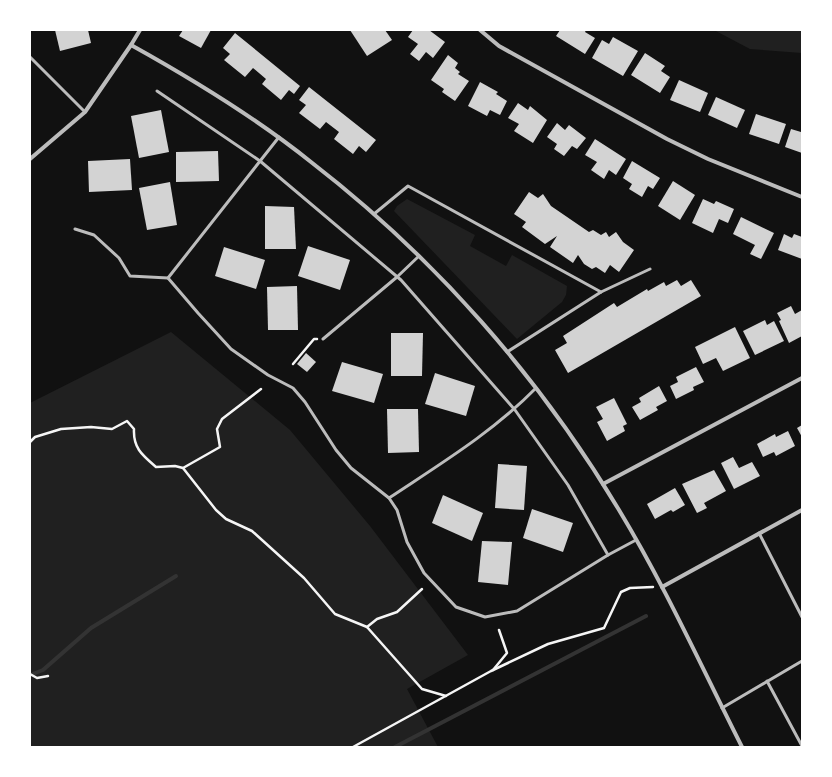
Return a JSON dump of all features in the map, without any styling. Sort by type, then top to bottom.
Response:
[{"type":"street","points":[[30,159],[85,112],[132,45],[140,30]]},
{"type":"street","points":[[480,30],[499,46],[667,139],[708,159],[802,197]]},
{"type":"street","points":[[132,45],[214,94],[279,137],[334,180],[374,214],[419,256],[469,308],[536,388],[603,484],[662,587],[742,747]]},
{"type":"street","points":[[603,484],[802,378]]},
{"type":"street","points":[[662,587],[802,510]]},
{"type":"lane","points":[[30,57],[85,112]]},
{"type":"lane","points":[[157,91],[260,161],[397,277],[515,410],[568,484],[608,555]]},
{"type":"lane","points":[[168,278],[279,137]]},
{"type":"lane","points":[[374,214],[408,186],[600,292]]},
{"type":"lane","points":[[75,229],[94,236],[118,258],[130,276],[168,278],[231,349],[268,375],[293,388],[305,402],[336,450],[351,468],[389,498],[397,510],[407,542],[424,573],[456,607],[485,617],[517,611],[608,555],[636,540]]},
{"type":"lane","points":[[323,339],[397,277],[419,256]]},
{"type":"lane","points":[[507,352],[600,292],[650,268]]},
{"type":"lane","points":[[389,498],[464,448],[515,410],[536,388]]},
{"type":"lane","points":[[760,533],[802,618]]},
{"type":"lane","points":[[722,708],[802,661]]},
{"type":"lane","points":[[768,681],[802,746]]},
{"type":"path","points":[[293,364],[314,339],[323,339]]},
{"type":"path","points":[[183,468],[220,447],[217,429],[222,419],[261,389]]},
{"type":"path","points":[[30,442],[35,437],[61,430],[91,427],[112,429],[127,421],[134,429],[133,441],[142,455],[156,467],[175,466],[183,468],[216,510],[226,519],[252,531],[304,578],[335,614],[367,627],[422,689],[446,696]]},
{"type":"path","points":[[353,747],[492,671],[548,644],[604,628],[620,592],[630,588],[662,587]]},
{"type":"path","points":[[367,627],[377,619],[397,612],[422,589]]},
{"type":"path","points":[[492,671],[507,653],[499,630]]},
{"type":"path","points":[[30,674],[37,678],[48,676]]},
{"type":"shaded area","points":[[714,30],[802,30],[802,53],[750,49]]},
{"type":"shaded area","points":[[407,199],[475,235],[470,246],[506,266],[512,255],[567,286],[566,295],[562,302],[517,339],[394,211],[397,206]]},
{"type":"shaded area","points":[[171,332],[290,430],[370,526],[468,655],[407,689],[438,747],[30,747],[30,403]]},
{"type":"building","points":[[55,30],[88,30],[91,43],[60,51]]},
{"type":"building","points":[[183,30],[211,30],[201,48],[179,36]]},
{"type":"building","points":[[350,30],[385,30],[392,40],[367,56]]},
{"type":"building","points":[[413,30],[429,30],[445,42],[433,58],[426,52],[419,61],[410,54],[418,44],[408,37]]},
{"type":"building","points":[[560,30],[586,30],[585,32],[595,38],[585,54],[556,36]]},
{"type":"building","points":[[235,33],[300,86],[294,94],[289,90],[281,100],[262,84],[266,79],[253,68],[245,77],[224,60],[230,54],[223,48]]},
{"type":"building","points":[[613,37],[638,51],[623,76],[592,58],[602,40],[609,44]]},
{"type":"building","points":[[645,53],[665,66],[661,71],[670,77],[660,93],[631,75]]},
{"type":"building","points":[[448,55],[458,63],[455,68],[460,72],[458,74],[469,81],[455,101],[442,92],[444,89],[431,80]]},
{"type":"building","points":[[679,80],[708,93],[700,112],[670,100]]},
{"type":"building","points":[[480,82],[498,92],[496,94],[507,101],[500,115],[490,110],[487,116],[468,106]]},
{"type":"building","points":[[309,87],[376,140],[366,152],[359,146],[353,154],[334,139],[339,132],[326,122],[320,129],[299,113],[306,105],[299,100]]},
{"type":"building","points":[[716,97],[745,110],[737,128],[708,115]]},
{"type":"building","points":[[518,103],[528,110],[530,106],[547,120],[533,143],[514,131],[519,124],[508,118]]},
{"type":"building","points":[[161,110],[169,152],[139,158],[131,116]]},
{"type":"building","points":[[756,114],[786,124],[779,144],[749,134]]},
{"type":"building","points":[[557,123],[565,130],[569,125],[586,138],[577,149],[572,146],[564,156],[554,149],[557,144],[547,137]]},
{"type":"building","points":[[791,129],[801,132],[802,129],[802,153],[785,147]]},
{"type":"building","points":[[595,139],[626,159],[616,175],[609,170],[604,179],[591,170],[597,162],[585,155]]},
{"type":"building","points":[[218,151],[219,181],[176,182],[176,152]]},
{"type":"building","points":[[130,159],[132,190],[89,192],[88,161]]},
{"type":"building","points":[[632,161],[660,178],[653,189],[648,186],[642,197],[629,189],[632,184],[623,178]]},
{"type":"building","points":[[673,181],[695,195],[680,220],[658,206]]},
{"type":"building","points":[[170,182],[177,225],[147,230],[139,188]]},
{"type":"building","points":[[529,192],[538,198],[543,194],[551,206],[589,232],[593,230],[601,235],[606,232],[609,237],[616,232],[623,242],[634,250],[619,272],[610,265],[605,273],[596,267],[592,269],[584,264],[578,255],[573,263],[550,247],[557,236],[545,244],[522,227],[526,222],[514,214]]},
{"type":"building","points":[[703,199],[714,204],[716,201],[734,209],[728,223],[719,219],[713,233],[692,223]]},
{"type":"building","points":[[265,206],[294,207],[296,249],[265,249]]},
{"type":"building","points":[[741,217],[774,233],[761,259],[750,254],[755,245],[733,234]]},
{"type":"building","points":[[784,234],[792,238],[794,234],[802,237],[802,259],[778,250]]},
{"type":"building","points":[[308,246],[350,260],[340,290],[298,276]]},
{"type":"building","points":[[224,247],[265,260],[256,289],[215,276]]},
{"type":"building","points":[[677,280],[681,286],[691,280],[701,296],[568,373],[555,350],[567,343],[563,336],[614,303],[617,307],[647,289],[648,291],[664,282],[666,286]]},
{"type":"building","points":[[297,286],[298,330],[268,330],[267,287]]},
{"type":"building","points":[[791,306],[795,314],[802,310],[802,336],[789,343],[777,313]]},
{"type":"building","points":[[765,320],[767,325],[774,321],[784,341],[755,355],[743,331]]},
{"type":"building","points":[[735,327],[750,358],[723,371],[716,358],[703,364],[695,347]]},
{"type":"building","points":[[391,333],[423,333],[422,376],[391,376]]},
{"type":"building","points":[[306,353],[316,362],[307,372],[297,364]]},
{"type":"building","points":[[342,362],[383,374],[374,403],[332,391]]},
{"type":"building","points":[[696,367],[704,382],[693,387],[694,390],[676,399],[670,386],[678,382],[676,377]]},
{"type":"building","points":[[435,373],[475,386],[466,416],[425,404]]},
{"type":"building","points":[[659,386],[667,401],[656,407],[658,410],[640,420],[632,407],[641,402],[639,398]]},
{"type":"building","points":[[614,398],[627,424],[623,426],[625,431],[607,441],[597,422],[603,419],[596,407]]},
{"type":"building","points":[[387,409],[418,409],[419,452],[388,453]]},
{"type":"building","points":[[802,425],[802,437],[797,428]]},
{"type":"building","points":[[788,431],[795,446],[776,456],[774,452],[763,457],[757,444],[775,434],[776,437]]},
{"type":"building","points":[[733,457],[739,468],[752,462],[760,476],[734,489],[721,463]]},
{"type":"building","points":[[498,464],[527,466],[524,510],[495,508]]},
{"type":"building","points":[[714,470],[726,491],[704,503],[707,508],[697,513],[682,484]]},
{"type":"building","points":[[675,488],[685,505],[673,512],[671,510],[655,519],[647,504]]},
{"type":"building","points":[[443,495],[483,513],[472,541],[432,523]]},
{"type":"building","points":[[532,509],[573,523],[563,552],[523,538]]},
{"type":"building","points":[[482,541],[512,542],[508,585],[478,582]]},
{"type":"waterway","points":[[30,675],[43,670],[91,628],[176,576]]},
{"type":"waterway","points":[[395,747],[646,616]]}]
